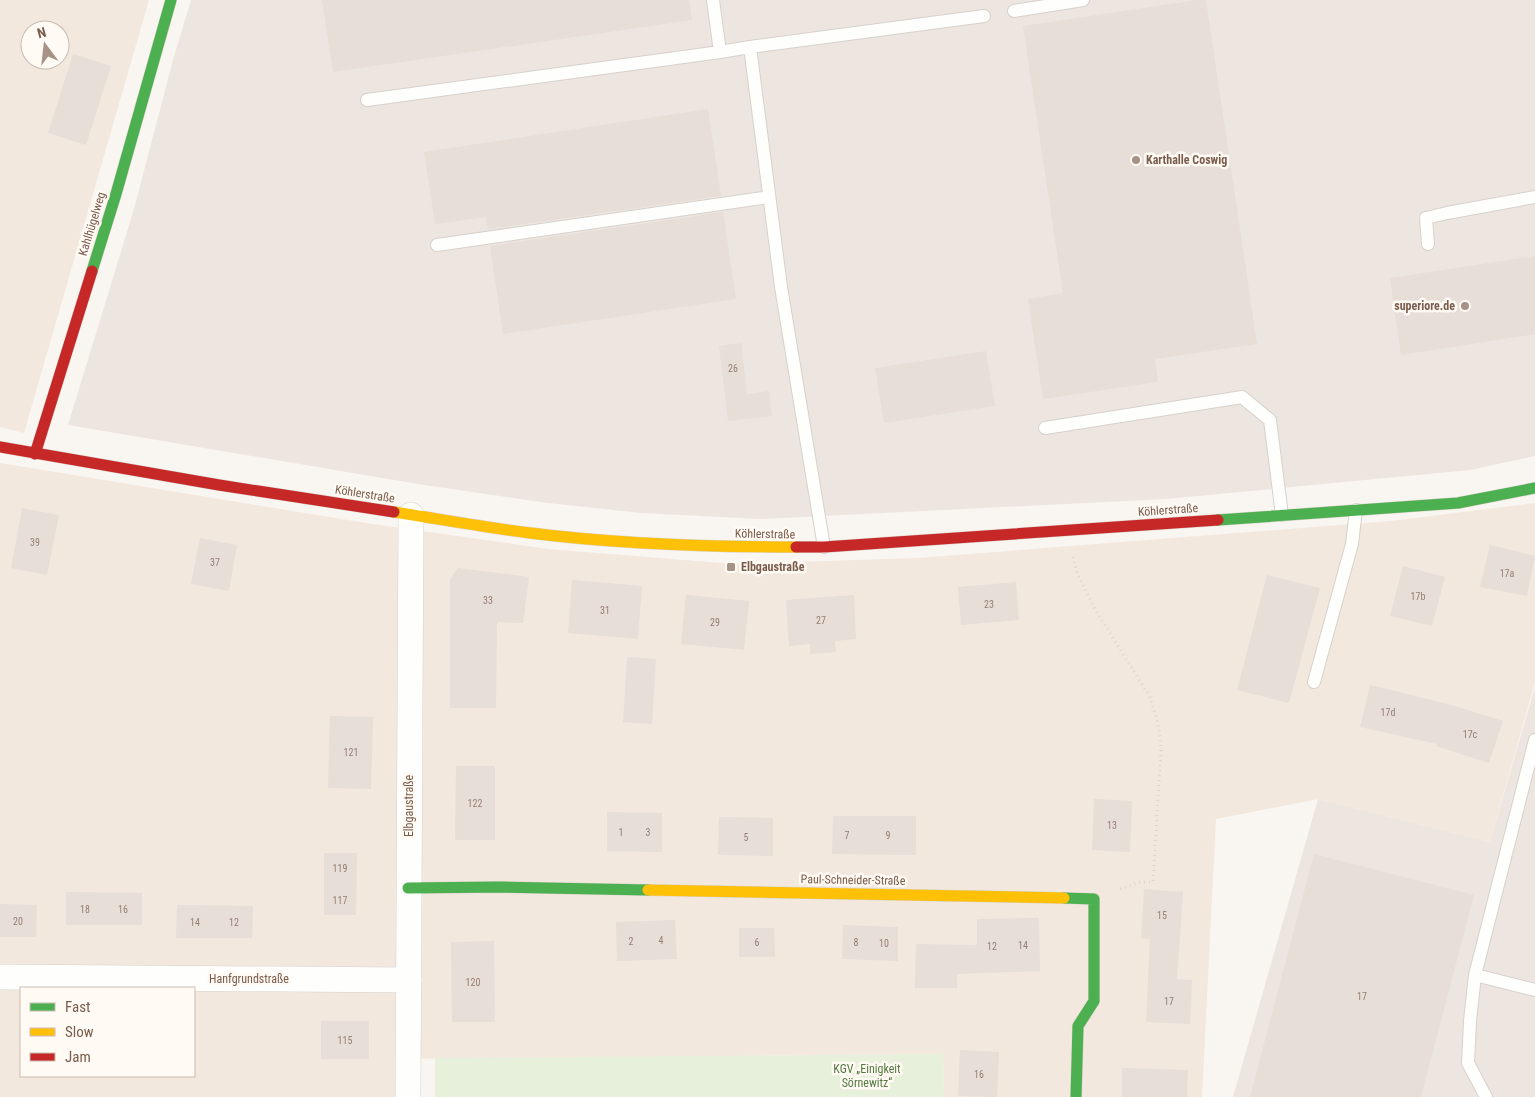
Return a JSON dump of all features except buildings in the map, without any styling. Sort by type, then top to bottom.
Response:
[{"type":"street","name":"Kahlhügelweg","points":[[34,454],[118,188],[170,0]]},
{"type":"street","name":"Köhlerstraße","points":[[0,447],[219,485],[563,537],[764,549],[824,548],[1458,502],[1535,488]]},
{"type":"street","name":"Elbgaustraße","points":[[408,1097],[411,515]]},
{"type":"street","name":"Paul-Schneider-Straße","points":[[408,888],[510,887],[1094,899]]},
{"type":"street","points":[[1076,1097],[1078,1026],[1094,1000],[1094,899]]},
{"type":"street","name":"Hanfgrundstraße","points":[[0,978],[408,980]]},
{"type":"lane","points":[[712,0],[720,52]]},
{"type":"lane","points":[[1014,11],[1083,0]]},
{"type":"lane","points":[[367,100],[984,16]]},
{"type":"lane","points":[[750,47],[782,287],[824,548]]},
{"type":"lane","points":[[437,245],[769,197]]},
{"type":"lane","points":[[1428,244],[1426,218],[1535,197]]},
{"type":"lane","points":[[1045,428],[1242,397],[1270,420],[1282,515]]},
{"type":"lane","points":[[1314,682],[1352,544],[1356,510]]},
{"type":"lane","points":[[1486,1097],[1468,1063],[1475,975],[1535,740]]},
{"type":"lane","points":[[1475,975],[1535,990]]},
{"type":"path","points":[[1066,530],[1077,573],[1096,611],[1150,697],[1158,724],[1161,751],[1153,882],[1139,882],[1094,899]]},
{"type":"shaded area","points":[[0,0],[149,0],[24,433],[0,427]]},
{"type":"shaded area","points":[[191,0],[1535,0],[1535,456],[1470,470],[1166,499],[761,519],[641,513],[548,503],[418,484],[68,425],[134,209],[173,60]]},
{"type":"shaded area","points":[[0,463],[372,524],[548,549],[734,564],[918,558],[1391,521],[1535,503],[1535,682],[1490,842],[1318,799],[1216,819],[1202,1097],[944,1097],[943,1054],[397,1059],[396,1097],[0,1097]]},
{"type":"shaded area","points":[[1535,687],[1535,1097],[1233,1097],[1318,799],[1490,842]]},
{"type":"green space","name":"KGV „Einigkeit Sörnewitz“","points":[[943,1054],[944,1097],[435,1097],[435,1058]]},
{"type":"traffic: fast","points":[[92,271],[171,0]]},
{"type":"traffic: fast","points":[[1218,520],[1458,503],[1535,488]]},
{"type":"traffic: fast","points":[[408,888],[500,887],[648,890]]},
{"type":"traffic: fast","points":[[1064,898],[1094,899],[1094,1001],[1078,1026],[1076,1097]]},
{"type":"traffic: slow","points":[[394,512],[513,531],[596,540],[796,547]]},
{"type":"traffic: slow","points":[[648,890],[1064,898]]},
{"type":"traffic: jam","points":[[35,454],[92,271]]},
{"type":"traffic: jam","points":[[0,447],[219,485],[394,512]]},
{"type":"traffic: jam","points":[[796,547],[824,547],[1218,520]]},
{"type":"place","name":"Karthalle Coswig","points":[[1136,160]]},
{"type":"place","name":"superiore.de","points":[[1465,306]]},
{"type":"place","name":"Elbgaustraße","points":[[731,567]]}]
